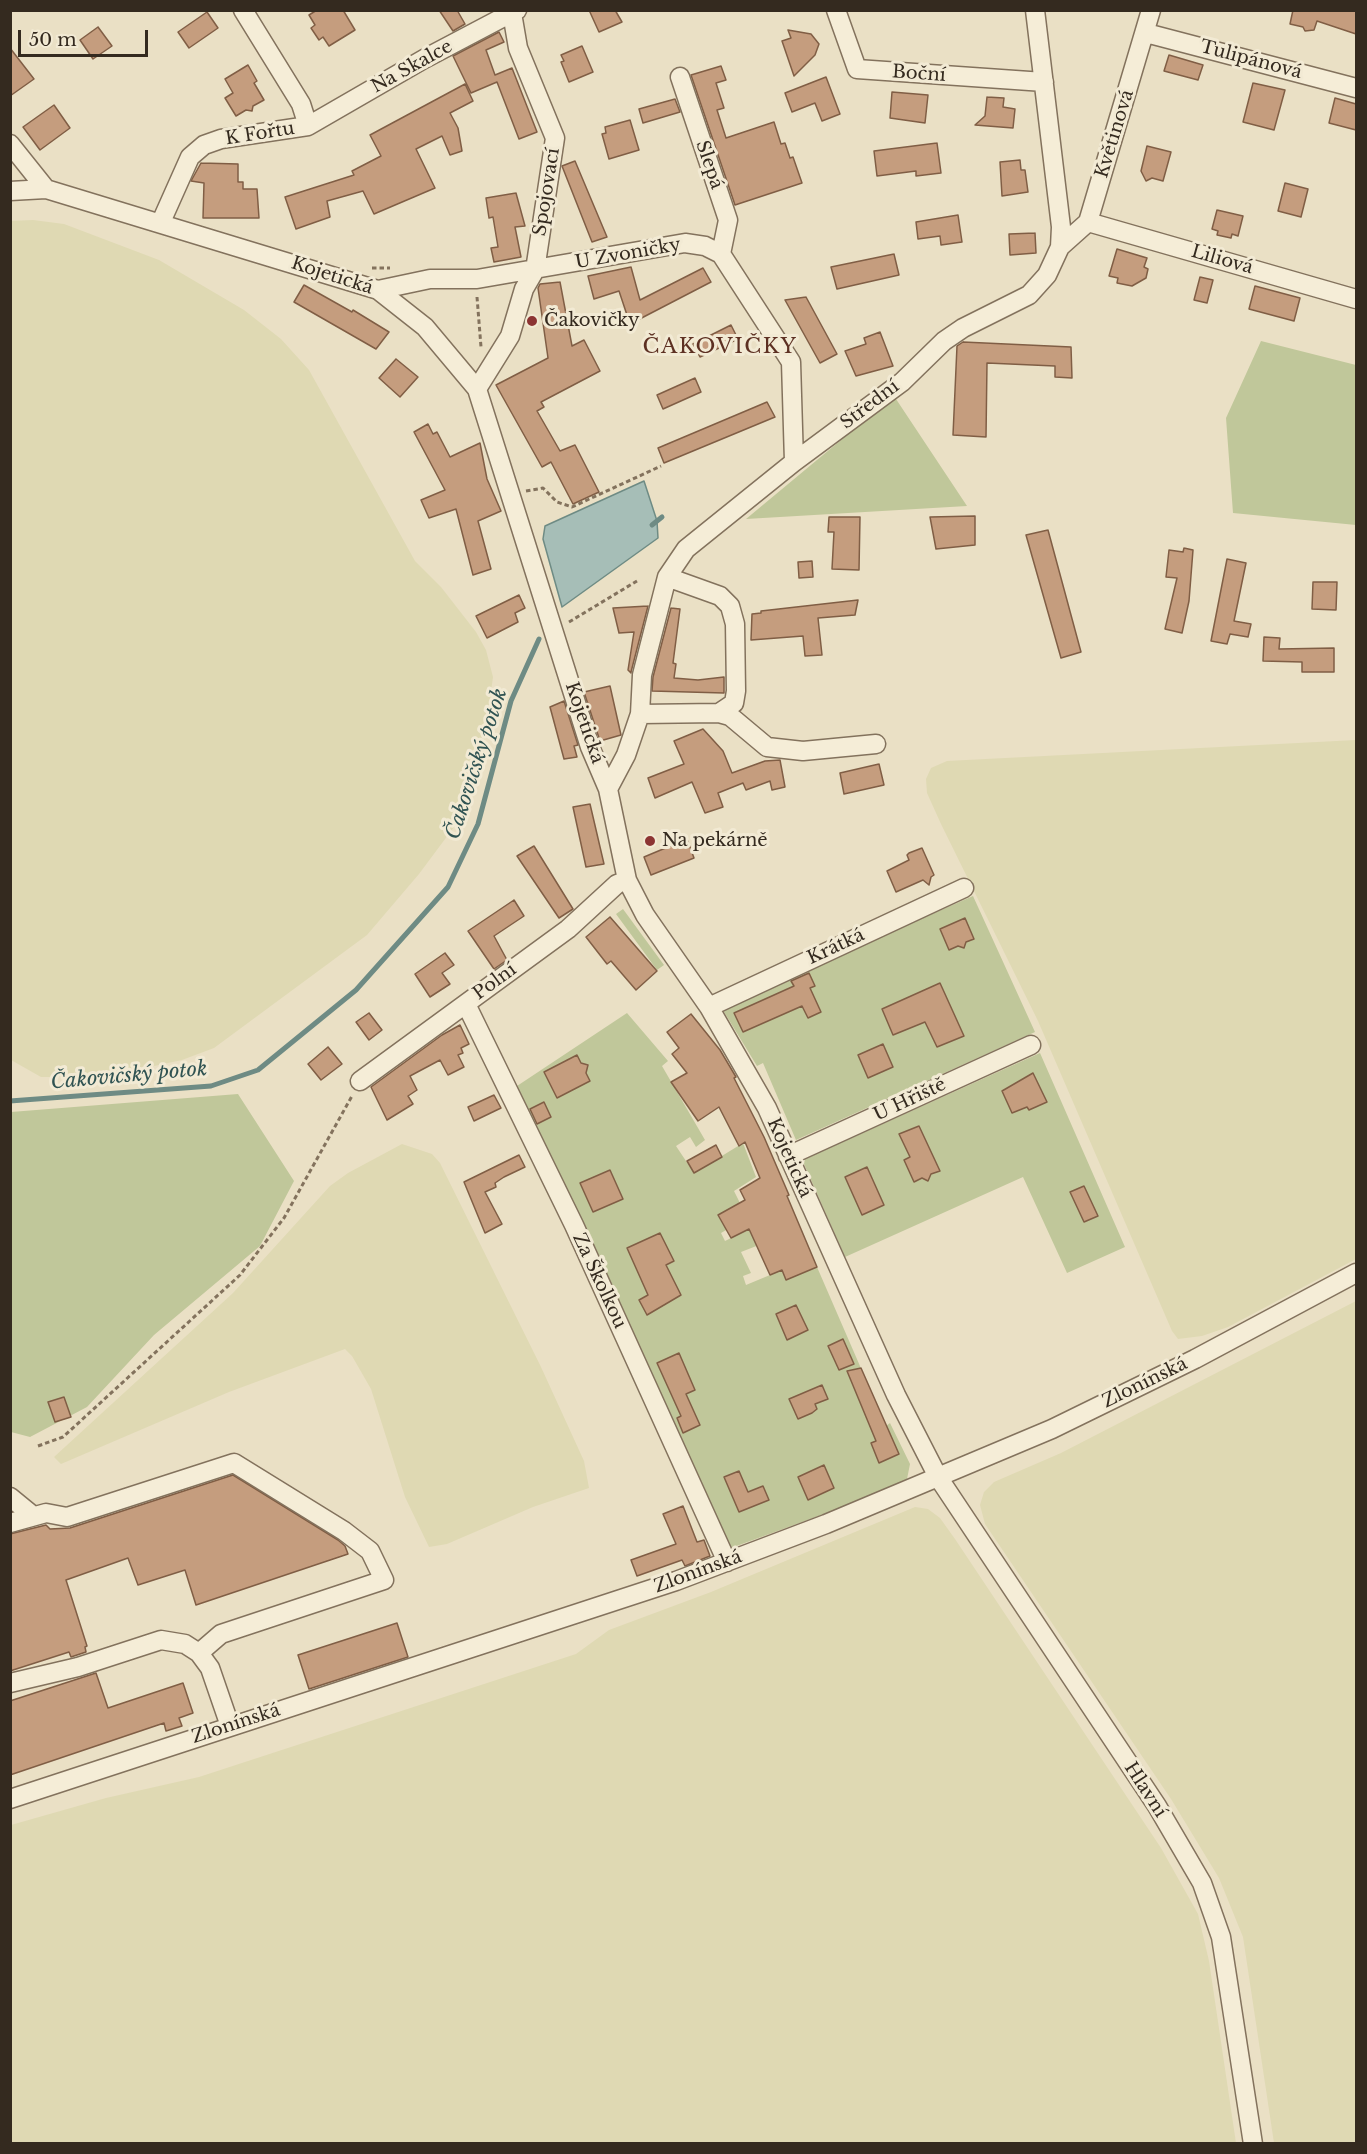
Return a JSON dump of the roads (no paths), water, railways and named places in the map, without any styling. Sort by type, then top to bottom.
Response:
[{"type":"street","name":"K Fořtu","points":[[162,222],[190,157],[204,145],[221,139],[308,126],[301,104],[243,10]]},
{"type":"street","name":"Boční","points":[[836,10],[857,69],[1044,82]]},
{"type":"street","name":"Střední","points":[[608,789],[626,755],[640,714],[642,675],[667,577],[686,549],[794,462],[902,382],[944,341],[963,328],[1029,295],[1047,275],[1060,247],[1060,210],[1035,10]]},
{"type":"street","name":"Květinová","points":[[1088,222],[1151,10]]},
{"type":"street","name":"Na Skalce","points":[[308,126],[424,59],[514,12]]},
{"type":"street","name":"Spojovací","points":[[482,382],[510,336],[525,289],[535,270],[555,138],[518,48],[514,12]]},
{"type":"street","name":"Tulipánová","points":[[1146,33],[1356,88]]},
{"type":"street","name":"Slepá","points":[[680,77],[728,220],[721,254]]},
{"type":"street","points":[[10,144],[46,189]]},
{"type":"street","name":"Kojetická","points":[[10,191],[46,189],[162,222],[378,290],[425,327],[482,382],[554,632],[590,747],[608,789],[627,880],[645,915],[709,1007],[767,1108],[896,1395],[938,1477]]},
{"type":"street","points":[[1060,247],[1088,222]]},
{"type":"street","name":"Liliová","points":[[1088,222],[1356,299]]},
{"type":"street","name":"U Zvoničky","points":[[378,290],[413,281],[477,279],[685,243],[705,246],[721,254]]},
{"type":"street","points":[[721,254],[791,362],[794,462]]},
{"type":"street","points":[[667,577],[720,596],[730,606],[735,624],[736,691],[734,703],[718,713]]},
{"type":"street","points":[[640,714],[718,713],[730,716],[767,747],[803,751],[876,744]]},
{"type":"street","name":"Polní","points":[[360,1081],[568,929],[617,884],[627,880]]},
{"type":"street","name":"Krátká","points":[[709,1007],[964,888]]},
{"type":"street","name":"Za Školkou","points":[[466,1004],[574,1225],[727,1562]]},
{"type":"street","name":"U Hřiště","points":[[788,1156],[1031,1045]]},
{"type":"street","name":"Zlonínská","points":[[10,1799],[676,1581],[727,1562],[1052,1429],[1195,1359],[1356,1273]]},
{"type":"street","points":[[10,1523],[32,1515],[46,1513],[67,1517],[234,1463],[344,1531],[370,1551],[384,1580],[221,1635],[199,1653]]},
{"type":"street","name":"Hlavní","points":[[938,1477],[1157,1806],[1202,1883],[1221,1937],[1253,2144]]},
{"type":"street","points":[[10,1497],[32,1515]]},
{"type":"street","points":[[10,1683],[78,1667],[161,1640],[184,1644],[199,1653],[210,1668],[230,1726]]},
{"type":"water","points":[[644,481],[657,521],[658,538],[562,607],[543,539],[545,526]]},
{"type":"waterway","name":"Čakovičský potok","points":[[652,525],[662,517]]},
{"type":"waterway","name":"Čakovičský potok","points":[[10,1101],[211,1086],[258,1070],[356,990],[448,887],[478,824],[511,701],[539,639]]},
{"type":"place","name":"Čakovičky","points":[[532,321]]},
{"type":"place","name":"Na pekárně","points":[[650,841]]},
{"type":"district","name":"ČAKOVIČKY","points":[[720,347]]}]
